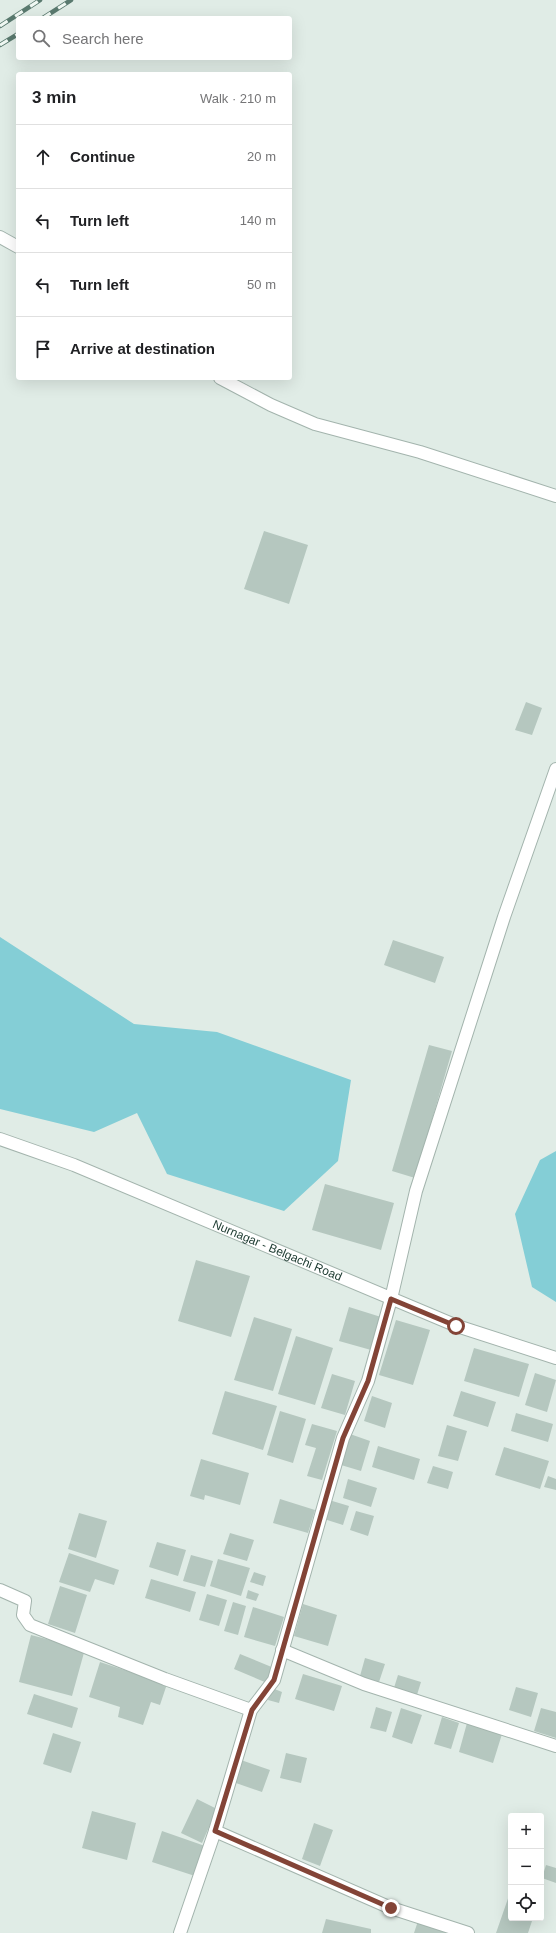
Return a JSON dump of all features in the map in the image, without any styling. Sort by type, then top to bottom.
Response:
[{"type":"street","points":[[0,237],[16,246]]},
{"type":"street","points":[[224,380],[271,405],[315,424],[420,452],[556,496]]},
{"type":"street","points":[[180,1933],[215,1831],[252,1710],[274,1680],[343,1438],[368,1381],[391,1299],[416,1192],[504,916],[556,770]]},
{"type":"street","name":"Nurnagar - Belgachi Road","points":[[0,1138],[74,1165],[456,1326],[556,1358]]},
{"type":"street","points":[[0,1590],[25,1601],[23,1615],[30,1625],[165,1679],[252,1710]]},
{"type":"street","points":[[282,1650],[364,1684],[556,1746]]},
{"type":"street","points":[[215,1831],[391,1908],[468,1933]]},
{"type":"water","points":[[0,937],[134,1024],[217,1032],[351,1080],[338,1161],[284,1211],[167,1174],[137,1113],[94,1132],[0,1109]]},
{"type":"water","points":[[556,1151],[556,1302],[532,1287],[515,1214],[540,1160]]},
{"type":"building","points":[[264,531],[308,545],[289,604],[244,589]]},
{"type":"building","points":[[526,702],[542,708],[532,735],[515,730]]},
{"type":"building","points":[[393,940],[444,957],[435,983],[384,965]]},
{"type":"building","points":[[429,1045],[452,1051],[415,1178],[392,1171]]},
{"type":"building","points":[[325,1184],[394,1203],[381,1250],[312,1230]]},
{"type":"building","points":[[196,1260],[250,1276],[231,1337],[178,1321]]},
{"type":"building","points":[[349,1307],[381,1317],[371,1350],[339,1341]]},
{"type":"building","points":[[254,1317],[292,1329],[273,1391],[234,1380]]},
{"type":"building","points":[[396,1320],[430,1330],[413,1385],[379,1375]]},
{"type":"building","points":[[296,1336],[333,1348],[315,1405],[278,1394]]},
{"type":"building","points":[[474,1348],[529,1364],[519,1397],[464,1381]]},
{"type":"building","points":[[535,1373],[556,1380],[547,1412],[525,1405]]},
{"type":"building","points":[[332,1374],[355,1381],[345,1415],[321,1408]]},
{"type":"building","points":[[225,1391],[277,1406],[263,1450],[212,1434]]},
{"type":"building","points":[[461,1391],[496,1402],[488,1427],[453,1416]]},
{"type":"building","points":[[372,1396],[392,1403],[385,1428],[364,1421]]},
{"type":"building","points":[[280,1411],[306,1419],[293,1463],[267,1455]]},
{"type":"building","points":[[516,1413],[553,1424],[548,1442],[511,1431]]},
{"type":"building","points":[[312,1424],[337,1431],[322,1480],[307,1476],[316,1448],[305,1445]]},
{"type":"building","points":[[447,1425],[467,1431],[458,1461],[438,1456]]},
{"type":"building","points":[[350,1434],[370,1441],[361,1471],[341,1465]]},
{"type":"building","points":[[378,1446],[420,1459],[414,1480],[372,1467]]},
{"type":"building","points":[[504,1447],[549,1461],[540,1489],[495,1475]]},
{"type":"building","points":[[201,1459],[249,1473],[240,1505],[205,1495],[204,1500],[190,1496]]},
{"type":"building","points":[[433,1466],[453,1472],[448,1489],[427,1483]]},
{"type":"building","points":[[548,1476],[556,1479],[556,1490],[544,1487]]},
{"type":"building","points":[[348,1479],[377,1488],[371,1507],[343,1498]]},
{"type":"building","points":[[280,1499],[315,1510],[308,1533],[273,1523]]},
{"type":"building","points":[[329,1500],[349,1506],[343,1525],[324,1519]]},
{"type":"building","points":[[356,1511],[374,1516],[368,1536],[350,1530]]},
{"type":"building","points":[[79,1513],[107,1521],[96,1558],[68,1549]]},
{"type":"building","points":[[230,1533],[254,1540],[247,1561],[223,1554]]},
{"type":"building","points":[[157,1542],[186,1550],[178,1576],[149,1567]]},
{"type":"building","points":[[69,1553],[119,1570],[114,1585],[95,1579],[90,1592],[59,1582]]},
{"type":"building","points":[[191,1555],[213,1561],[205,1587],[183,1581]]},
{"type":"building","points":[[218,1559],[250,1568],[241,1596],[210,1586]]},
{"type":"building","points":[[254,1572],[266,1576],[263,1586],[250,1582]]},
{"type":"building","points":[[151,1579],[196,1592],[190,1612],[145,1598]]},
{"type":"building","points":[[60,1586],[87,1595],[75,1633],[48,1624]]},
{"type":"building","points":[[248,1590],[259,1594],[256,1601],[246,1598]]},
{"type":"building","points":[[207,1594],[227,1600],[219,1626],[199,1620]]},
{"type":"building","points":[[233,1602],[246,1606],[238,1635],[224,1631]]},
{"type":"building","points":[[303,1604],[337,1615],[328,1646],[294,1636]]},
{"type":"building","points":[[253,1607],[284,1617],[275,1646],[244,1637]]},
{"type":"building","points":[[31,1635],[85,1649],[72,1696],[19,1682]]},
{"type":"building","points":[[240,1654],[274,1668],[267,1683],[234,1669]]},
{"type":"building","points":[[365,1658],[385,1664],[379,1682],[360,1676]]},
{"type":"building","points":[[100,1662],[167,1684],[160,1705],[151,1702],[143,1725],[118,1717],[120,1707],[89,1697]]},
{"type":"building","points":[[303,1674],[342,1686],[334,1711],[295,1699]]},
{"type":"building","points":[[398,1675],[421,1682],[416,1698],[393,1691]]},
{"type":"building","points":[[516,1687],[538,1693],[531,1717],[509,1710]]},
{"type":"building","points":[[272,1688],[282,1692],[279,1703],[268,1700]]},
{"type":"building","points":[[34,1694],[78,1708],[72,1728],[27,1714]]},
{"type":"building","points":[[376,1707],[392,1712],[386,1732],[370,1728]]},
{"type":"building","points":[[401,1708],[422,1715],[412,1744],[392,1737]]},
{"type":"building","points":[[541,1708],[556,1712],[556,1738],[534,1731]]},
{"type":"building","points":[[442,1717],[459,1723],[451,1749],[434,1744]]},
{"type":"building","points":[[467,1723],[502,1734],[493,1763],[459,1752]]},
{"type":"building","points":[[53,1733],[81,1742],[71,1773],[43,1764]]},
{"type":"building","points":[[286,1753],[307,1758],[301,1783],[280,1778]]},
{"type":"building","points":[[241,1760],[270,1770],[262,1792],[233,1782]]},
{"type":"building","points":[[197,1799],[217,1809],[202,1843],[181,1833]]},
{"type":"building","points":[[92,1811],[136,1823],[127,1860],[82,1848]]},
{"type":"building","points":[[314,1823],[333,1830],[320,1866],[302,1859]]},
{"type":"building","points":[[162,1831],[205,1846],[195,1876],[152,1862]]},
{"type":"building","points":[[546,1865],[556,1868],[556,1883],[544,1879]]},
{"type":"building","points":[[508,1899],[508,1921],[532,1921],[528,1933],[496,1933]]},
{"type":"building","points":[[326,1919],[371,1929],[371,1933],[322,1933]]},
{"type":"building","points":[[418,1921],[449,1931],[448,1933],[414,1933]]},
{"type":"railway","points":[[0,26],[40,0]]},
{"type":"railway","points":[[46,16],[71,0]]},
{"type":"railway","points":[[0,45],[16,35]]},
{"type":"route","points":[[391,1908],[215,1831],[252,1710],[274,1680],[343,1438],[368,1381],[391,1299],[456,1326]]}]
